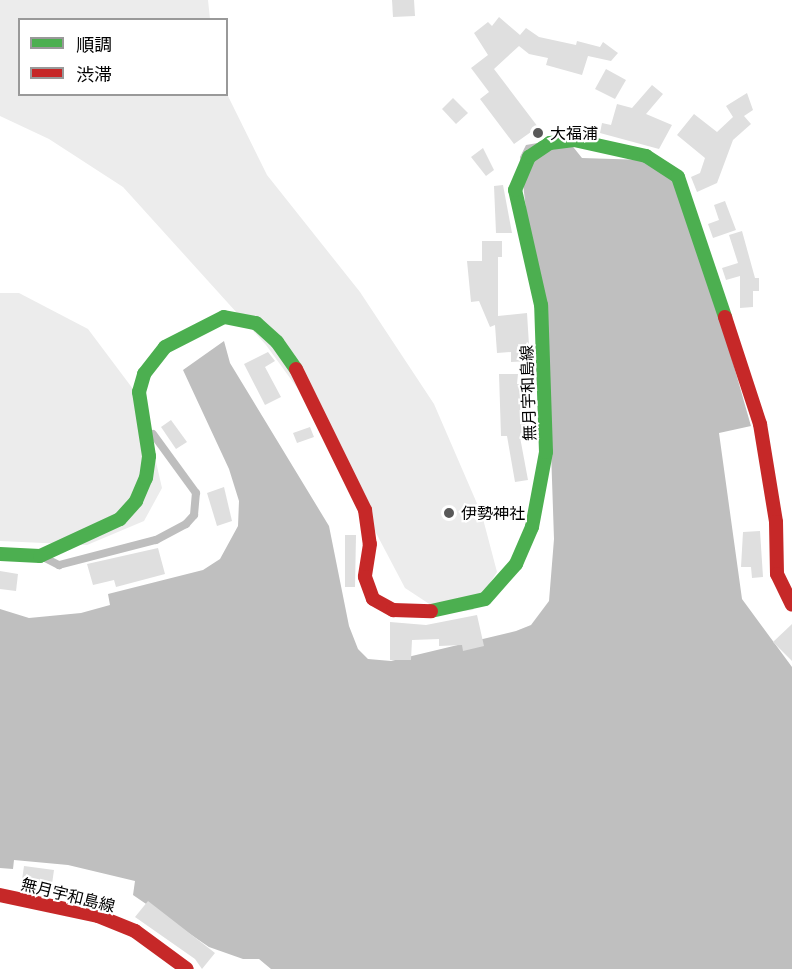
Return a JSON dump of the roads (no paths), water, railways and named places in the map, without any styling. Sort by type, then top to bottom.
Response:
[{"type":"main road","name":"無月宇和島線","points":[[0,554],[40,556],[86,538],[120,519],[136,501],[147,478],[149,456],[140,392],[144,374],[165,347],[224,317],[256,323],[277,342],[302,377],[365,510],[370,544],[365,577],[373,599],[393,610],[424,614],[485,599],[516,564],[532,528],[546,452],[541,304],[515,190],[529,157],[550,143],[574,140],[629,150],[661,163],[678,177],[760,424],[776,522],[777,574],[792,605]]},
{"type":"main road","name":"無月宇和島線","points":[[0,895],[98,916],[135,931],[187,969]]},
{"type":"lane","points":[[40,556],[59,565],[156,540],[173,534],[194,515],[196,493],[190,481],[157,440],[142,414]]},
{"type":"place","name":"大福浦","points":[[538,133]]},
{"type":"place","name":"伊勢神社","points":[[449,513]]}]
